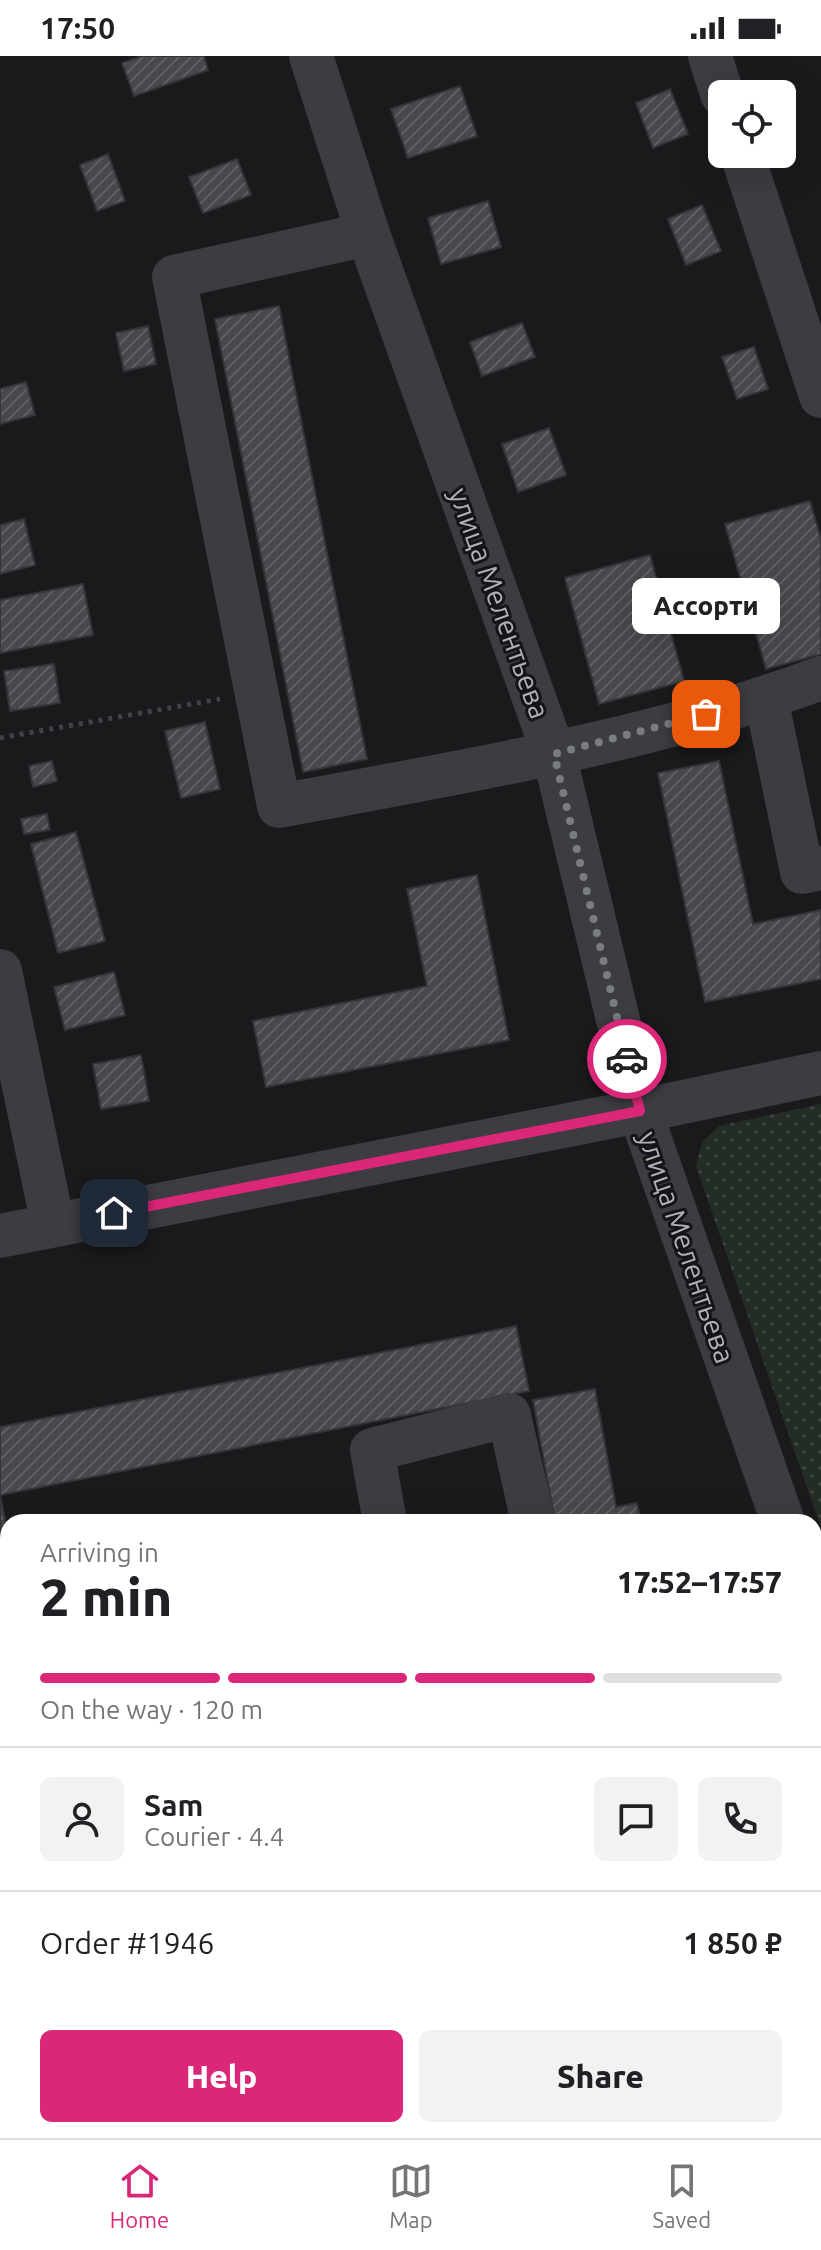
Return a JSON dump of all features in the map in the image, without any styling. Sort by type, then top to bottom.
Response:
[{"type":"street","name":"улица Мелентьева","points":[[311,56],[368,234],[554,754],[640,1111],[780,1514]]},
{"type":"street","points":[[710,56],[718,80]]},
{"type":"street","points":[[747,168],[821,396]]},
{"type":"street","points":[[368,234],[174,277],[279,806],[554,754],[766,698],[821,678]]},
{"type":"street","points":[[766,698],[802,872],[821,868]]},
{"type":"street","points":[[3,998],[53,1225]]},
{"type":"street","points":[[0,1236],[821,1073]]},
{"type":"street","points":[[384,1514],[372,1450],[509,1415],[531,1514]]},
{"type":"path","points":[[0,738],[258,692]]},
{"type":"shaded area","points":[[821,1104],[821,1514],[816,1514],[696,1166],[702,1142],[719,1126]]},
{"type":"building","points":[[142,56],[204,56],[208,70],[134,96],[122,63]]},
{"type":"building","points":[[460,86],[477,136],[408,158],[391,109]]},
{"type":"building","points":[[670,89],[688,134],[653,148],[636,103]]},
{"type":"building","points":[[108,154],[125,201],[97,211],[80,165]]},
{"type":"building","points":[[237,159],[251,195],[203,213],[189,177]]},
{"type":"building","points":[[488,201],[501,247],[441,264],[428,218]]},
{"type":"building","points":[[702,205],[721,251],[686,265],[668,219]]},
{"type":"building","points":[[279,306],[367,759],[303,772],[215,319]]},
{"type":"building","points":[[522,323],[535,357],[482,376],[470,342]]},
{"type":"building","points":[[148,326],[156,364],[124,371],[116,333]]},
{"type":"building","points":[[754,347],[768,389],[737,399],[722,357]]},
{"type":"building","points":[[26,382],[35,415],[0,424],[0,389]]},
{"type":"building","points":[[549,428],[566,475],[518,492],[502,444]]},
{"type":"building","points":[[810,501],[821,539],[821,654],[766,669],[725,524]]},
{"type":"building","points":[[24,519],[35,565],[0,574],[0,525]]},
{"type":"building","points":[[650,555],[684,681],[599,704],[565,578]]},
{"type":"building","points":[[83,584],[93,635],[0,653],[0,600]]},
{"type":"building","points":[[54,664],[60,703],[10,711],[4,671]]},
{"type":"building","points":[[205,722],[220,789],[181,798],[165,731]]},
{"type":"building","points":[[52,761],[57,781],[33,787],[29,766]]},
{"type":"building","points":[[719,761],[753,924],[821,910],[821,979],[705,1002],[658,773]]},
{"type":"building","points":[[47,814],[50,830],[24,834],[21,819]]},
{"type":"building","points":[[76,832],[105,941],[58,953],[31,844]]},
{"type":"building","points":[[477,875],[509,1040],[266,1087],[253,1021],[427,986],[407,889]]},
{"type":"building","points":[[114,972],[125,1015],[65,1030],[54,987]]},
{"type":"building","points":[[141,1055],[149,1101],[101,1109],[93,1064]]},
{"type":"building","points":[[516,1326],[529,1391],[0,1495],[0,1427]]},
{"type":"building","points":[[595,1389],[616,1507],[637,1503],[639,1514],[554,1514],[533,1400]]},
{"type":"way so far","points":[[627,1059],[554,754],[706,714]]},
{"type":"place","name":"Ассорти","points":[[706,714]]},
{"type":"route","points":[[114,1213],[640,1111],[627,1059]]}]
